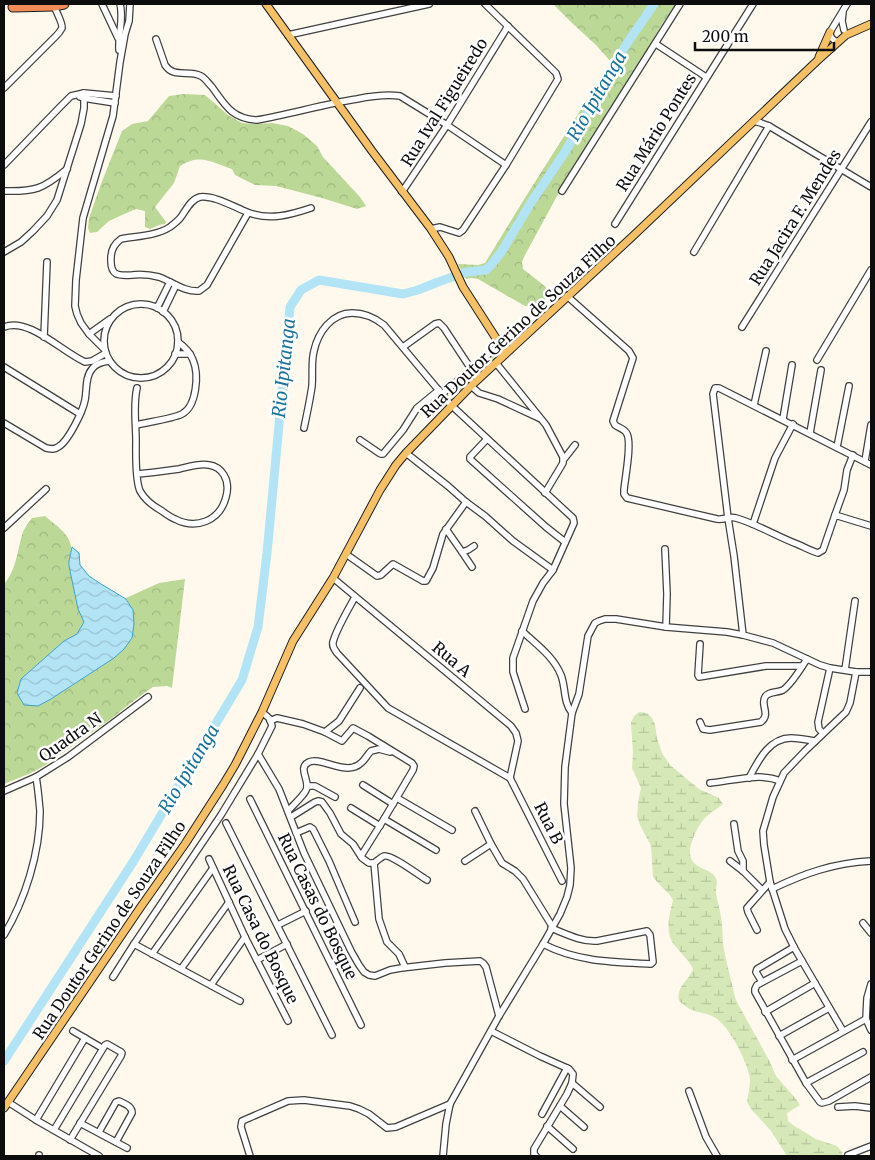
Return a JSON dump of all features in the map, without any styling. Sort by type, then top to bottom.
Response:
[{"type":"highway","points":[[8,8],[28,4]]},
{"type":"highway","points":[[8,8],[64,4]]},
{"type":"main road","points":[[266,4],[402,192],[431,229],[449,257],[464,287],[504,355]]},
{"type":"main road","name":"Rua Doutor Gerino de Souza Filho","points":[[6,1105],[190,836],[231,772],[262,712],[293,641],[333,578],[367,512],[396,465],[471,386],[633,236],[838,42],[845,33],[871,24]]},
{"type":"main road","points":[[817,61],[832,30]]},
{"type":"main road","points":[[499,347],[511,349]]},
{"type":"street","points":[[102,4],[119,39]]},
{"type":"street","points":[[120,4],[120,62]]},
{"type":"street","points":[[89,334],[119,311],[128,306],[138,304],[148,305],[163,312],[172,322],[178,342],[175,354],[161,372],[150,377],[138,378],[127,375],[117,370],[105,351],[89,334],[81,323],[75,306],[77,262],[84,218],[113,116],[130,4]]},
{"type":"street","points":[[288,35],[429,4]]},
{"type":"street","points":[[431,229],[440,227],[461,232],[506,165],[558,80],[556,73],[485,4]]},
{"type":"street","points":[[562,191],[680,4]]},
{"type":"street","name":"Rua Mário Pontes","points":[[615,224],[752,4]]},
{"type":"street","points":[[838,42],[830,37],[847,4]]},
{"type":"street","points":[[4,88],[61,30],[61,24],[54,6]]},
{"type":"street","points":[[832,30],[845,33],[842,21],[843,10]]},
{"type":"street","name":"Rua Ival Figueiredo","points":[[402,192],[508,26]]},
{"type":"street","points":[[156,39],[167,68],[180,74],[200,75],[206,80],[225,106],[233,113],[250,120],[275,117],[337,102],[379,95],[400,96],[506,165]]},
{"type":"street","points":[[656,44],[706,77]]},
{"type":"street","points":[[4,165],[67,100],[76,95],[115,100]]},
{"type":"street","points":[[4,252],[27,236],[47,216],[57,200],[81,124],[86,96]]},
{"type":"street","points":[[754,121],[769,126],[871,187]]},
{"type":"street","name":"Rua Jacira F. Mendes","points":[[742,327],[871,122]]},
{"type":"street","points":[[694,252],[769,126]]},
{"type":"street","points":[[4,191],[27,191],[39,188],[52,181],[67,168]]},
{"type":"street","points":[[52,181],[58,182],[62,186]]},
{"type":"street","points":[[248,213],[207,286],[199,291],[176,285],[160,278],[133,275],[122,276],[112,271],[110,266],[111,251],[121,239],[163,231],[181,217],[195,199],[210,197],[248,213],[269,217],[294,214],[311,208]]},
{"type":"street","points":[[44,337],[47,262]]},
{"type":"street","points":[[817,360],[871,270]]},
{"type":"street","points":[[157,308],[170,282]]},
{"type":"street","points":[[163,312],[176,285]]},
{"type":"street","points":[[567,296],[629,351],[633,358],[613,421],[615,425],[628,435],[629,445],[624,490],[629,499],[723,520],[734,517],[818,553],[823,550],[844,490],[847,470],[852,455]]},
{"type":"street","points":[[304,428],[312,386],[314,351],[319,337],[330,321],[337,316],[347,313],[370,316],[379,321],[403,347],[451,406],[574,520],[553,570],[536,596],[514,658],[512,672],[525,710]]},
{"type":"street","points":[[105,351],[104,339],[106,328],[112,318]]},
{"type":"street","points":[[403,347],[435,324],[440,323],[479,379]]},
{"type":"street","points":[[4,327],[8,325],[26,327],[85,362],[90,371]]},
{"type":"street","points":[[38,334],[44,327]]},
{"type":"street","points":[[136,425],[181,415],[190,408],[196,387],[195,368],[190,354],[178,342]]},
{"type":"street","points":[[360,440],[378,453],[383,454],[403,430],[417,408],[499,347]]},
{"type":"street","points":[[85,362],[92,361],[105,351]]},
{"type":"street","points":[[754,405],[766,351]]},
{"type":"street","points":[[175,354],[190,354]]},
{"type":"street","points":[[4,423],[46,448],[54,449],[62,445],[80,414],[86,398],[90,371],[99,364],[110,361]]},
{"type":"street","points":[[496,363],[541,419],[555,440],[564,461]]},
{"type":"street","points":[[783,419],[792,365]]},
{"type":"street","points":[[4,367],[80,414]]},
{"type":"street","points":[[810,433],[821,370]]},
{"type":"street","points":[[471,386],[479,393],[498,399],[541,419]]},
{"type":"street","points":[[837,446],[849,386]]},
{"type":"street","points":[[137,474],[209,464],[217,467],[226,478],[228,485],[225,500],[221,509],[207,522],[185,523],[176,520],[150,503],[139,489],[137,474],[135,402],[138,388]]},
{"type":"street","points":[[743,635],[728,518],[715,388],[719,388],[783,419],[871,465]]},
{"type":"street","points":[[753,524],[775,458],[793,424]]},
{"type":"street","points":[[865,461],[871,425]]},
{"type":"street","points":[[487,439],[470,457],[470,460],[546,528],[565,542]]},
{"type":"street","points":[[545,493],[575,445]]},
{"type":"street","points":[[406,453],[481,512],[513,541],[553,570]]},
{"type":"street","points":[[4,528],[46,489]]},
{"type":"street","points":[[346,554],[376,576],[381,575],[393,564],[426,581],[434,568],[446,529],[466,502]]},
{"type":"street","points":[[835,515],[871,526]]},
{"type":"street","points":[[446,529],[472,567]]},
{"type":"street","points":[[462,552],[474,546]]},
{"type":"street","points":[[665,549],[666,627]]},
{"type":"street","name":"Rua A","points":[[333,578],[511,726],[516,732],[518,741],[510,778]]},
{"type":"street","points":[[355,597],[333,642],[336,653],[388,708],[510,778]]},
{"type":"street","points":[[845,670],[855,601]]},
{"type":"street","points":[[443,1156],[450,1104],[499,1016],[543,944],[564,904],[571,877],[571,859],[564,804],[564,779],[572,712],[579,694],[588,636],[592,628],[599,621],[605,619],[629,620],[666,627],[702,629],[743,635],[773,643],[830,668],[871,672]]},
{"type":"street","points":[[522,631],[544,651],[557,667],[564,684],[567,704],[572,712]]},
{"type":"street","points":[[700,644],[699,677],[766,666],[802,666]]},
{"type":"street","points":[[700,722],[701,728],[705,730],[764,721],[766,715],[764,699],[766,695],[784,689],[807,659]]},
{"type":"street","points":[[823,733],[819,728],[818,722],[830,668]]},
{"type":"street","points":[[843,1031],[785,929],[770,882],[763,831],[772,797],[790,766],[846,712],[850,703],[856,672]]},
{"type":"street","points":[[325,732],[339,721],[360,688]]},
{"type":"street","name":"Quadra N","points":[[4,791],[36,777],[68,758],[148,698]]},
{"type":"street","points":[[262,712],[270,721],[277,718],[303,724],[325,732],[342,742],[353,728],[412,763],[414,766],[395,801],[361,856]]},
{"type":"street","name":"Rua Doutor Gerino de Souza Filho","points":[[113,977],[221,815],[271,730],[270,721]]},
{"type":"street","points":[[750,778],[763,754],[778,742],[791,738],[815,741]]},
{"type":"street","points":[[290,814],[308,786],[304,769],[305,765],[309,762],[314,761],[347,768],[360,765],[371,751],[379,750],[397,754]]},
{"type":"street","points":[[258,754],[279,789],[304,853],[361,968],[369,975],[376,976],[390,970],[405,967],[483,962],[499,1016]]},
{"type":"street","points":[[4,935],[24,896],[35,855],[40,813],[36,777]]},
{"type":"street","points":[[710,783],[770,777],[780,781]]},
{"type":"street","name":"Rua B","points":[[510,778],[562,881]]},
{"type":"street","points":[[362,785],[452,830]]},
{"type":"street","points":[[308,786],[315,786],[335,797]]},
{"type":"street","name":"Rua Casas do Bosque","points":[[250,799],[361,1025]]},
{"type":"street","points":[[290,814],[315,802],[322,802],[338,830],[369,863],[374,863],[383,856],[386,856],[403,864],[427,880]]},
{"type":"street","points":[[350,808],[380,826]]},
{"type":"street","points":[[475,811],[502,863],[515,871],[526,884],[552,927],[590,941],[647,931],[650,935],[653,962],[651,964],[620,963],[582,958],[565,954],[543,944]]},
{"type":"street","points":[[384,819],[436,850]]},
{"type":"street","points":[[226,823],[332,1035]]},
{"type":"street","points":[[734,824],[739,854],[744,861],[742,871]]},
{"type":"street","points":[[296,833],[310,827],[313,829],[355,922]]},
{"type":"street","points":[[465,861],[491,844]]},
{"type":"street","name":"Rua Casa do Bosque","points":[[209,859],[245,937],[288,1021]]},
{"type":"street","points":[[730,861],[762,890]]},
{"type":"street","points":[[772,889],[799,876],[820,869],[853,862],[871,861]]},
{"type":"street","points":[[374,863],[379,919],[387,942],[399,954],[405,967]]},
{"type":"street","points":[[152,954],[213,868]]},
{"type":"street","points":[[757,930],[747,908],[770,882]]},
{"type":"street","points":[[181,969],[229,902]]},
{"type":"street","points":[[278,925],[306,911]]},
{"type":"street","points":[[863,923],[871,933]]},
{"type":"street","points":[[210,986],[245,937]]},
{"type":"street","points":[[134,944],[240,1001]]},
{"type":"street","points":[[257,960],[287,944]]},
{"type":"street","points":[[762,982],[756,972],[757,969],[794,947]]},
{"type":"street","points":[[802,961],[762,982],[755,989],[765,1012],[792,1060],[806,1083],[822,1103],[829,1101],[871,1077]]},
{"type":"street","points":[[765,1012],[815,983]]},
{"type":"street","points":[[871,984],[866,1019],[871,1030]]},
{"type":"street","points":[[778,1036],[829,1008]]},
{"type":"street","points":[[792,1060],[866,1019]]},
{"type":"street","points":[[73,1031],[102,1048]]},
{"type":"street","points":[[491,1031],[572,1071],[572,1083],[533,1151],[536,1156]]},
{"type":"street","points":[[36,1120],[85,1038]]},
{"type":"street","points":[[54,1130],[102,1048],[107,1044],[121,1052],[122,1054],[70,1140]]},
{"type":"street","points":[[806,1083],[862,1052]]},
{"type":"street","points":[[542,1114],[567,1068]]},
{"type":"street","points":[[572,1083],[600,1107]]},
{"type":"street","points":[[689,1091],[706,1137],[717,1156]]},
{"type":"street","points":[[250,1156],[241,1127],[242,1121],[288,1101],[304,1100],[350,1106],[369,1114],[389,1128],[396,1128],[450,1104]]},
{"type":"street","points":[[99,1132],[116,1102],[119,1101],[130,1107],[132,1113],[116,1142]]},
{"type":"street","points":[[6,1105],[99,1156]]},
{"type":"street","points":[[560,1106],[584,1127]]},
{"type":"street","points":[[838,1107],[858,1106],[871,1108]]},
{"type":"street","points":[[80,1123],[127,1148]]},
{"type":"street","points":[[547,1126],[573,1149]]},
{"type":"street","points":[[848,1155],[871,1146]]},
{"type":"green space","points":[[553,4],[676,4],[660,27],[601,126],[575,163],[525,255],[522,262],[523,269],[546,287],[547,293],[542,304],[525,306],[478,279],[466,279],[458,264],[478,265],[485,263],[611,62]]},
{"type":"green space","points":[[184,94],[205,95],[228,115],[242,123],[272,123],[288,126],[303,134],[317,146],[323,157],[366,206],[357,209],[276,186],[255,185],[235,175],[232,169],[200,159],[180,166],[174,183],[155,207],[166,222],[165,224],[150,229],[145,227],[145,211],[136,209],[109,221],[97,232],[90,233],[88,228],[89,218],[122,131],[132,124],[148,121],[169,96]]},
{"type":"green space","points":[[498,346],[503,353],[453,400],[447,392]]},
{"type":"green space","points":[[45,516],[61,529],[70,541],[69,566],[78,609],[84,622],[77,634],[64,641],[21,679],[38,706],[114,658],[124,649],[133,610],[126,598],[159,583],[185,579],[172,688],[167,686],[153,687],[44,766],[4,784],[4,584],[12,572],[26,526],[32,518]]},
{"type":"green space","points":[[639,712],[647,713],[652,718],[662,753],[670,765],[699,789],[719,798],[723,804],[702,821],[692,840],[690,854],[695,864],[713,874],[716,878],[716,893],[722,920],[723,944],[735,997],[776,1076],[800,1105],[787,1113],[788,1121],[816,1139],[837,1146],[842,1152],[842,1156],[787,1156],[771,1131],[747,1102],[750,1079],[742,1054],[726,1028],[714,1017],[692,1010],[679,1001],[679,991],[693,969],[672,942],[669,918],[673,900],[653,877],[651,846],[637,817],[641,788],[632,768],[631,723],[634,716]]},
{"type":"water","points":[[72,547],[79,553],[80,565],[89,576],[126,599],[133,610],[132,638],[114,658],[51,699],[38,706],[24,705],[17,693],[21,679],[64,641],[77,634],[84,622],[78,609],[69,566]]},
{"type":"waterway","name":"Rio Ipitanga","points":[[4,1061],[133,862],[242,680],[258,627],[267,553],[290,307],[301,290],[319,280],[403,294],[467,272],[486,270],[502,251],[530,204],[565,152],[626,45],[654,4]]}]
